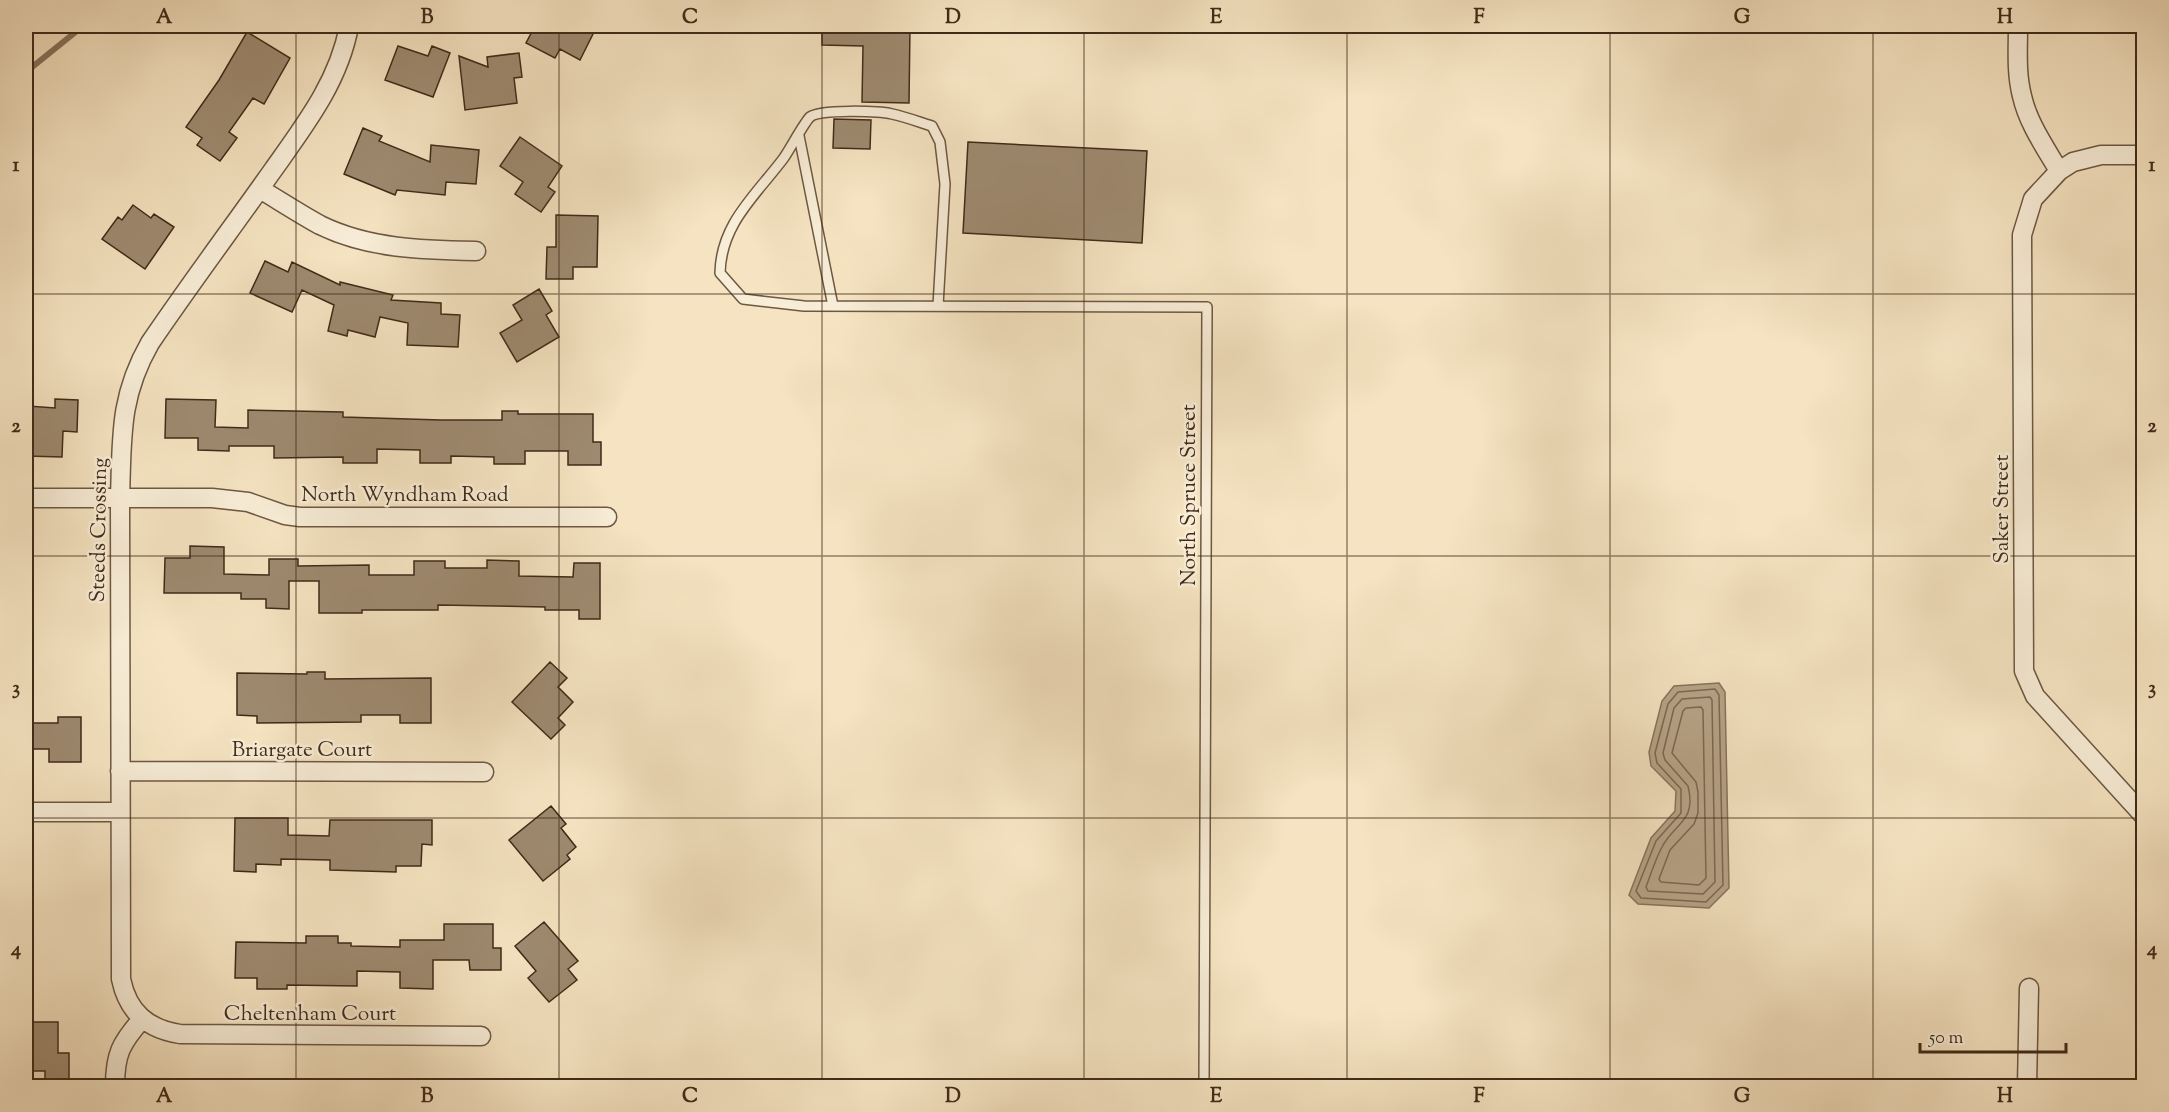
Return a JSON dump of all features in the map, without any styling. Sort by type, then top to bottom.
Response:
[{"type":"street","name":"Steeds Crossing","points":[[142,1018],[131,1006],[124,993],[121,979],[120,499],[123,417],[131,381],[139,362],[328,88],[346,41],[349,26]]},
{"type":"street","points":[[2018,26],[2018,68],[2022,97],[2035,129],[2059,171],[2073,162],[2101,155],[2144,155]]},
{"type":"street","name":"Saker Street","points":[[2059,171],[2033,199],[2022,235],[2024,671],[2035,696],[2144,816]]},
{"type":"street","points":[[260,189],[320,225],[365,242],[425,250],[476,251]]},
{"type":"street","name":"North Wyndham Road","points":[[26,498],[212,498],[234,500],[300,517],[607,517]]},
{"type":"street","name":"Briargate Court","points":[[120,771],[484,772]]},
{"type":"street","points":[[26,812],[120,812]]},
{"type":"street","points":[[2027,1086],[2029,988]]},
{"type":"street","points":[[115,1086],[117,1057],[142,1018]]},
{"type":"street","name":"Cheltenham Court","points":[[142,1018],[162,1031],[192,1035],[481,1036]]},
{"type":"lane","points":[[833,306],[799,136],[810,117],[827,112],[890,114],[932,126],[940,142],[945,184],[938,306]]},
{"type":"lane","name":"North Spruce Street","points":[[799,136],[729,230],[720,256],[720,273],[743,299],[804,306],[1207,307],[1204,1086]]},
{"type":"water","points":[[1719,683],[1725,692],[1729,888],[1709,908],[1638,904],[1629,895],[1651,838],[1675,811],[1676,791],[1651,766],[1649,752],[1662,701],[1674,686]]},
{"type":"building","points":[[535,26],[597,26],[580,60],[560,49],[555,58],[526,43]]},
{"type":"building","points":[[822,26],[910,26],[909,103],[862,102],[863,46],[822,45]]},
{"type":"building","points":[[247,32],[290,58],[264,104],[253,98],[229,132],[237,138],[220,161],[197,145],[202,138],[186,127],[219,80]]},
{"type":"building","points":[[398,46],[428,56],[432,46],[450,53],[433,97],[385,80]]},
{"type":"building","points":[[519,53],[522,77],[514,78],[517,103],[465,110],[459,56],[488,67],[487,57]]},
{"type":"building","points":[[834,119],[871,120],[870,149],[833,148]]},
{"type":"building","points":[[363,128],[382,136],[379,141],[430,162],[431,145],[479,150],[476,184],[446,182],[445,195],[397,190],[395,195],[344,174]]},
{"type":"building","points":[[520,137],[562,166],[548,187],[555,192],[541,212],[515,194],[523,182],[500,166]]},
{"type":"building","points":[[968,142],[1147,151],[1142,243],[963,233]]},
{"type":"building","points":[[133,205],[151,218],[154,214],[174,227],[145,269],[102,239],[118,217],[122,220]]},
{"type":"building","points":[[556,215],[598,216],[597,267],[573,267],[573,279],[546,279],[547,247],[556,247]]},
{"type":"building","points":[[265,261],[288,272],[292,262],[340,285],[340,282],[393,295],[391,300],[441,303],[441,314],[460,315],[458,347],[407,345],[408,323],[380,317],[375,337],[348,330],[347,336],[328,331],[334,305],[302,290],[292,312],[250,293]]},
{"type":"building","points":[[539,289],[552,311],[546,315],[559,337],[517,362],[500,333],[522,320],[513,305]]},
{"type":"building","points":[[55,399],[78,400],[77,432],[63,431],[62,457],[26,456],[28,406],[55,408]]},
{"type":"building","points":[[166,399],[216,400],[215,427],[248,428],[248,410],[343,412],[343,417],[441,420],[502,420],[502,411],[518,411],[518,414],[593,414],[593,442],[601,442],[601,465],[568,465],[568,451],[525,451],[525,464],[494,464],[494,457],[451,456],[451,463],[420,463],[420,450],[377,449],[377,463],[343,463],[343,457],[274,458],[274,446],[229,446],[229,451],[198,450],[198,438],[165,438]]},
{"type":"building","points":[[190,546],[224,547],[224,574],[269,575],[269,559],[298,559],[298,566],[369,565],[369,575],[414,575],[414,561],[445,561],[445,568],[487,568],[487,560],[519,561],[519,576],[573,577],[574,563],[600,563],[600,619],[579,619],[579,610],[545,610],[545,607],[438,605],[438,610],[362,610],[362,613],[319,613],[319,581],[289,581],[289,609],[266,608],[266,599],[241,599],[241,593],[164,593],[165,558],[190,558]]},
{"type":"building","points":[[550,662],[567,678],[558,687],[573,702],[558,718],[565,725],[551,739],[512,702]]},
{"type":"building","points":[[307,672],[325,672],[325,679],[431,678],[431,723],[400,723],[400,715],[361,715],[361,722],[257,723],[257,716],[237,715],[237,673],[307,674]]},
{"type":"building","points":[[58,717],[81,717],[81,762],[49,762],[49,749],[31,749],[32,723],[58,723]]},
{"type":"building","points":[[551,806],[566,824],[561,828],[576,847],[567,855],[570,859],[543,881],[509,840]]},
{"type":"building","points":[[235,818],[288,818],[288,835],[329,836],[330,820],[432,820],[432,845],[422,844],[421,866],[396,866],[396,872],[330,870],[330,860],[281,859],[281,865],[256,864],[256,872],[234,871]]},
{"type":"building","points":[[544,922],[578,961],[568,969],[577,980],[549,1002],[528,978],[536,971],[515,946]]},
{"type":"building","points":[[444,924],[493,924],[493,948],[501,948],[501,970],[470,970],[469,960],[433,960],[433,989],[400,988],[400,972],[357,971],[357,986],[287,985],[287,989],[257,989],[257,978],[235,978],[236,942],[306,943],[306,936],[338,936],[338,943],[351,943],[351,946],[400,947],[400,940],[444,940]]},
{"type":"building","points":[[28,1022],[58,1022],[58,1053],[69,1053],[69,1084],[45,1084],[45,1071],[28,1071]]},
{"type":"waterway","points":[[26,72],[83,26]]}]
